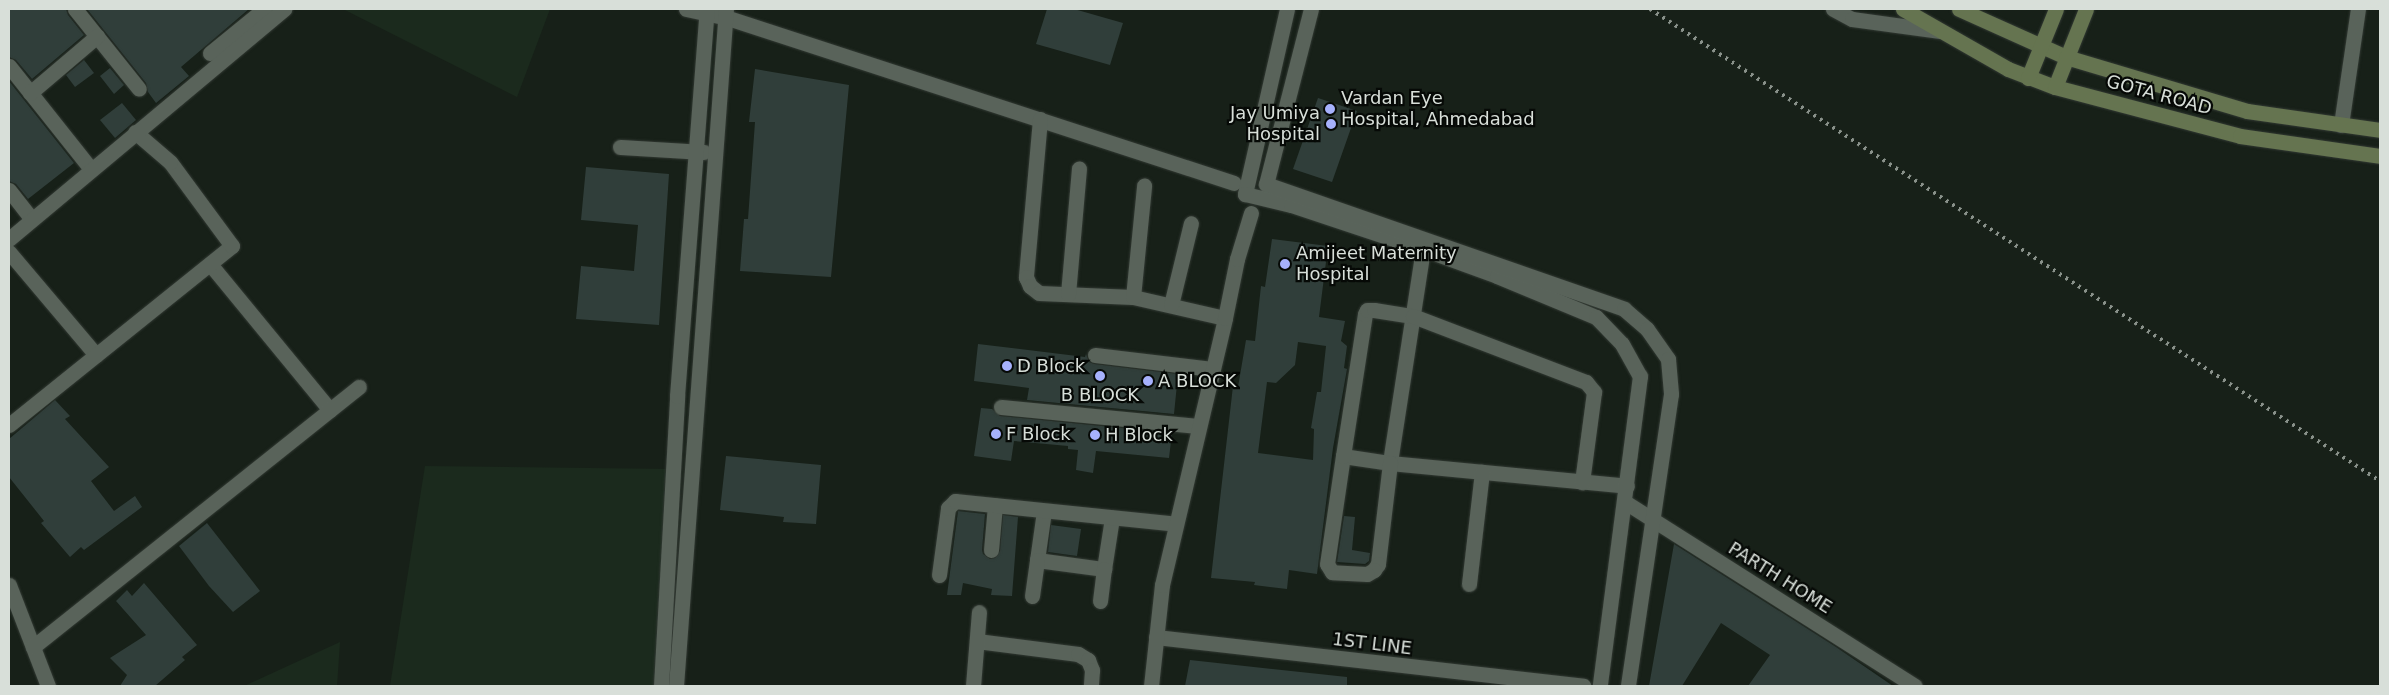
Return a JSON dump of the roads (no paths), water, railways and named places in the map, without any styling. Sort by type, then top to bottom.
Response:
[{"type":"main road","name":"GOTA ROAD","points":[[1903,9],[2028,78],[2055,87],[2240,136],[2380,156]]},
{"type":"main road","name":"GOTA ROAD","points":[[1958,9],[2066,57],[2247,111],[2380,130]]},
{"type":"main road","points":[[2028,78],[2056,9]]},
{"type":"main road","points":[[2055,87],[2086,9]]},
{"type":"street","points":[[75,9],[139,88]]},
{"type":"street","points":[[210,54],[264,9]]},
{"type":"street","points":[[9,239],[31,218],[284,9]]},
{"type":"street","points":[[686,9],[725,13],[1040,119],[1241,180],[1266,184],[1624,310],[1647,329],[1668,359],[1670,394],[1628,686]]},
{"type":"street","points":[[1251,212],[1241,180],[1287,9]]},
{"type":"street","points":[[1151,686],[1162,585],[1225,318],[1237,259],[1251,212],[1262,200],[1311,9]]},
{"type":"street","points":[[1833,9],[1852,19],[1940,31]]},
{"type":"street","points":[[2341,125],[2358,9]]},
{"type":"street","points":[[661,686],[677,396],[707,11]]},
{"type":"street","points":[[676,686],[725,13]]},
{"type":"street","points":[[30,93],[97,36]]},
{"type":"street","points":[[9,66],[91,169]]},
{"type":"street","points":[[1040,119],[1026,277],[1030,286],[1039,293],[1133,297],[1225,318]]},
{"type":"street","points":[[9,425],[232,246],[170,162],[135,132]]},
{"type":"street","points":[[620,147],[716,152]]},
{"type":"street","points":[[1068,294],[1079,168]]},
{"type":"street","points":[[1133,297],[1144,186]]},
{"type":"street","points":[[9,190],[31,218]]},
{"type":"street","points":[[1244,194],[1262,200],[1291,205],[1497,276],[1596,317],[1622,344],[1640,376],[1600,686]]},
{"type":"street","points":[[1171,305],[1190,222]]},
{"type":"street","points":[[1423,249],[1413,316],[1390,463],[1378,564],[1374,570],[1367,574],[1332,572],[1326,564],[1367,310],[1413,316],[1586,382],[1592,387],[1594,392],[1582,482]]},
{"type":"street","points":[[9,252],[96,355]]},
{"type":"street","points":[[210,264],[330,410]]},
{"type":"street","points":[[1095,355],[1212,369]]},
{"type":"street","points":[[33,646],[359,387]]},
{"type":"street","points":[[1001,408],[1198,426]]},
{"type":"street","points":[[1343,456],[1390,463],[1627,486]]},
{"type":"street","points":[[1469,584],[1482,472]]},
{"type":"street","points":[[940,575],[948,508],[955,501],[1176,524]]},
{"type":"street","name":"PARTH HOME","points":[[1625,502],[1915,686]]},
{"type":"street","points":[[991,550],[996,506]]},
{"type":"street","points":[[1032,596],[1044,511]]},
{"type":"street","points":[[1100,601],[1112,518]]},
{"type":"street","points":[[1037,560],[1104,569]]},
{"type":"street","points":[[9,585],[48,686]]},
{"type":"street","points":[[973,686],[979,612]]},
{"type":"street","name":"1ST LINE","points":[[1156,637],[1583,686]]},
{"type":"street","points":[[977,641],[1078,654],[1088,660],[1092,670],[1090,686]]},
{"type":"railway","points":[[1650,9],[2380,481]]},
{"type":"place","name":"Vardan Eye Hospital, Ahmedabad","points":[[1330,109]]},
{"type":"place","name":"Jay Umiya Hospital","points":[[1331,124]]},
{"type":"place","name":"Amijeet Maternity Hospital","points":[[1285,264]]},
{"type":"place","name":"D Block","points":[[1007,366]]},
{"type":"place","name":"B BLOCK","points":[[1100,376]]},
{"type":"place","name":"A BLOCK","points":[[1148,381]]},
{"type":"place","name":"F Block","points":[[996,434]]},
{"type":"place","name":"H Block","points":[[1095,435]]}]
